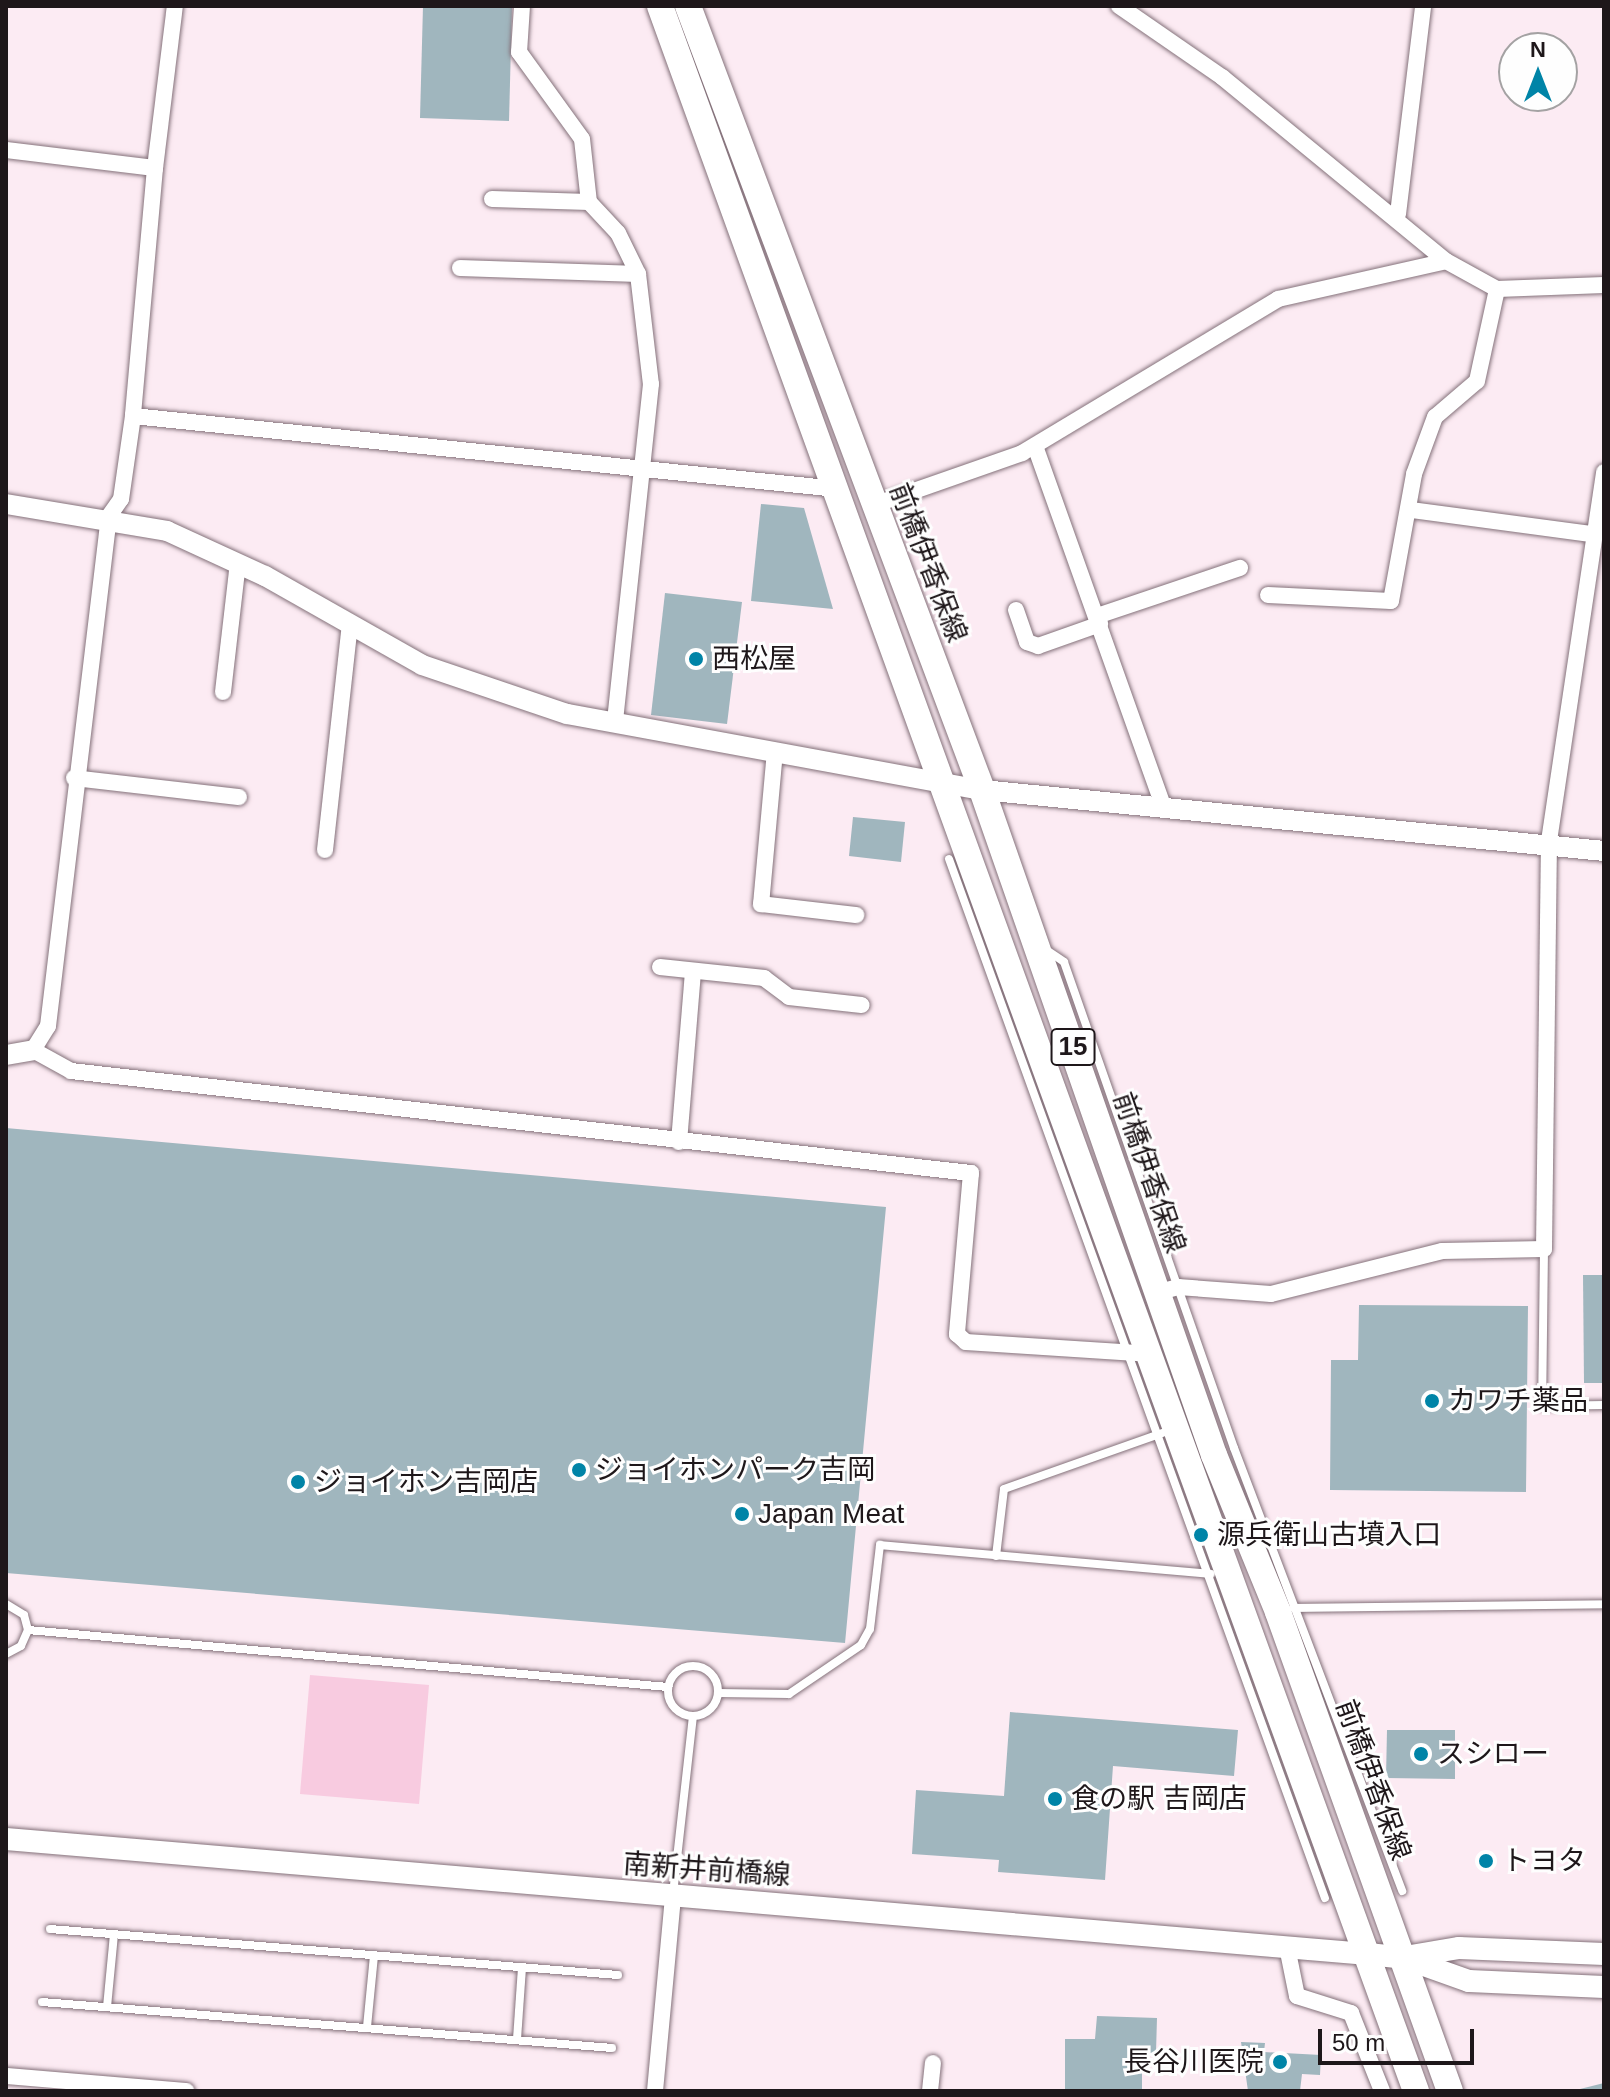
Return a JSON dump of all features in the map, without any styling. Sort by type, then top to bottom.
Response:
[{"type":"main road","name":"前橋伊香保線","points":[[660,6],[943,781],[1003,974],[1119,1223],[1167,1290],[1224,1452],[1287,1610],[1365,1821],[1404,1958],[1450,2091]]},
{"type":"main road","name":"前橋伊香保線","points":[[688,6],[871,506],[982,790],[1035,942],[1119,1223],[1143,1356],[1301,1801],[1368,1954],[1416,2091]]},
{"type":"main road","name":"南新井前橋線","points":[[6,1839],[1368,1954],[1404,1958],[1469,1981],[1604,1987]]},
{"type":"main road","name":"南新井前橋線","points":[[1404,1958],[1459,1948],[1604,1954]]},
{"type":"street","points":[[33,1050],[48,1026],[74,778],[109,516],[121,499],[133,416],[155,168],[175,6]]},
{"type":"street","points":[[522,6],[519,52],[582,139],[589,202],[618,233],[638,274],[651,384],[615,723]]},
{"type":"street","points":[[1119,6],[1135,9],[1398,214],[1446,261],[1497,289],[1604,285]]},
{"type":"street","points":[[1398,214],[1423,6]]},
{"type":"street","points":[[6,150],[155,168]]},
{"type":"street","points":[[492,199],[589,202]]},
{"type":"street","points":[[871,506],[1035,446],[1278,299],[1446,261]]},
{"type":"street","points":[[460,268],[638,274]]},
{"type":"street","points":[[1268,595],[1391,601],[1411,510],[1414,474],[1435,417],[1477,381],[1497,289]]},
{"type":"street","points":[[133,416],[643,466],[837,489]]},
{"type":"street","points":[[1035,446],[1163,806]]},
{"type":"street","points":[[1167,1290],[1271,1294],[1442,1251],[1544,1249],[1549,841],[1590,534],[1604,472]]},
{"type":"street","points":[[6,504],[109,516],[167,531],[238,563],[422,665],[615,723],[982,790],[1549,841],[1604,851]]},
{"type":"street","points":[[1411,510],[1590,534]]},
{"type":"street","points":[[223,692],[238,563]]},
{"type":"street","points":[[1016,610],[1027,642],[1038,646],[1240,568]]},
{"type":"street","points":[[325,850],[350,625]]},
{"type":"street","points":[[775,751],[761,904],[856,915]]},
{"type":"street","points":[[74,778],[239,797]]},
{"type":"street","points":[[660,967],[693,973],[764,978],[789,997],[862,1005]]},
{"type":"street","points":[[679,1142],[693,973]]},
{"type":"street","points":[[6,1055],[33,1050],[71,1071],[971,1173],[957,1334],[966,1342],[1143,1356]]},
{"type":"street","points":[[655,2091],[673,1897]]},
{"type":"street","points":[[1287,1947],[1297,1996],[1351,2013],[1382,2091]]},
{"type":"street","points":[[930,2091],[933,2063]]},
{"type":"street","points":[[6,2076],[186,2091]]},
{"type":"lane","points":[[949,859],[1003,974]]},
{"type":"lane","points":[[1544,1249],[1542,1406],[1604,1405]]},
{"type":"lane","points":[[996,1556],[1004,1489],[1169,1431]]},
{"type":"lane","points":[[718,1693],[789,1694],[861,1645],[870,1629],[880,1545],[1074,1564],[1220,1574]]},
{"type":"lane","points":[[6,1604],[24,1615],[28,1630],[21,1646],[6,1654]]},
{"type":"lane","points":[[1287,1610],[1604,1604]]},
{"type":"lane","points":[[28,1630],[668,1687]]},
{"type":"lane","points":[[698,1666],[712,1674],[718,1693],[708,1711],[693,1716],[677,1710],[668,1687],[682,1668],[698,1666]]},
{"type":"lane","points":[[673,1897],[693,1716]]},
{"type":"lane","points":[[1301,1801],[1325,1898]]},
{"type":"lane","points":[[1365,1821],[1402,1891]]},
{"type":"lane","points":[[50,1929],[618,1975]]},
{"type":"lane","points":[[107,2007],[114,1934]]},
{"type":"lane","points":[[367,2027],[374,1955]]},
{"type":"lane","points":[[517,2039],[522,1967]]},
{"type":"lane","points":[[42,2002],[612,2048]]},
{"type":"shaded area","points":[[310,1675],[429,1685],[419,1804],[300,1794]]},
{"type":"building","points":[[423,6],[512,6],[509,121],[420,118]]},
{"type":"building","points":[[761,504],[804,508],[833,609],[751,601]]},
{"type":"building","name":"西松屋","points":[[665,593],[742,602],[727,724],[651,715]]},
{"type":"building","points":[[853,817],[905,822],[901,862],[849,856]]},
{"type":"building","points":[[6,1128],[886,1207],[845,1643],[6,1573]]},
{"type":"building","points":[[1583,1275],[1604,1275],[1604,1383],[1584,1383]]},
{"type":"building","points":[[1359,1305],[1528,1306],[1526,1492],[1330,1490],[1331,1360],[1358,1360]]},
{"type":"building","points":[[1010,1712],[1238,1730],[1234,1776],[1113,1766],[1105,1880],[998,1872],[999,1860],[912,1854],[916,1790],[1004,1796]]},
{"type":"building","name":"スシロー","points":[[1387,1730],[1455,1730],[1455,1779],[1386,1778]]},
{"type":"building","points":[[1097,2016],[1157,2018],[1156,2053],[1142,2053],[1142,2090],[1065,2090],[1065,2039],[1095,2039]]},
{"type":"building","name":"長谷川医院","points":[[1241,2042],[1265,2043],[1264,2052],[1321,2055],[1320,2075],[1302,2074],[1300,2091],[1248,2091]]},
{"type":"building","points":[[1604,2083],[1604,2091],[1576,2091],[1576,2090]]},
{"type":"place","name":"西松屋","points":[[696,659]]},
{"type":"place","name":"カワチ薬品","points":[[1432,1401]]},
{"type":"place","name":"ジョイホンパーク吉岡","points":[[579,1470]]},
{"type":"place","name":"ジョイホン吉岡店","points":[[298,1482]]},
{"type":"place","name":"Japan Meat","points":[[742,1514]]},
{"type":"place","name":"源兵衛山古墳入口","points":[[1201,1535]]},
{"type":"place","name":"スシロー","points":[[1421,1754]]},
{"type":"place","name":"食の駅 吉岡店","points":[[1055,1799]]},
{"type":"place","name":"トヨタ","points":[[1486,1861]]},
{"type":"place","name":"長谷川医院","points":[[1280,2062]]}]
